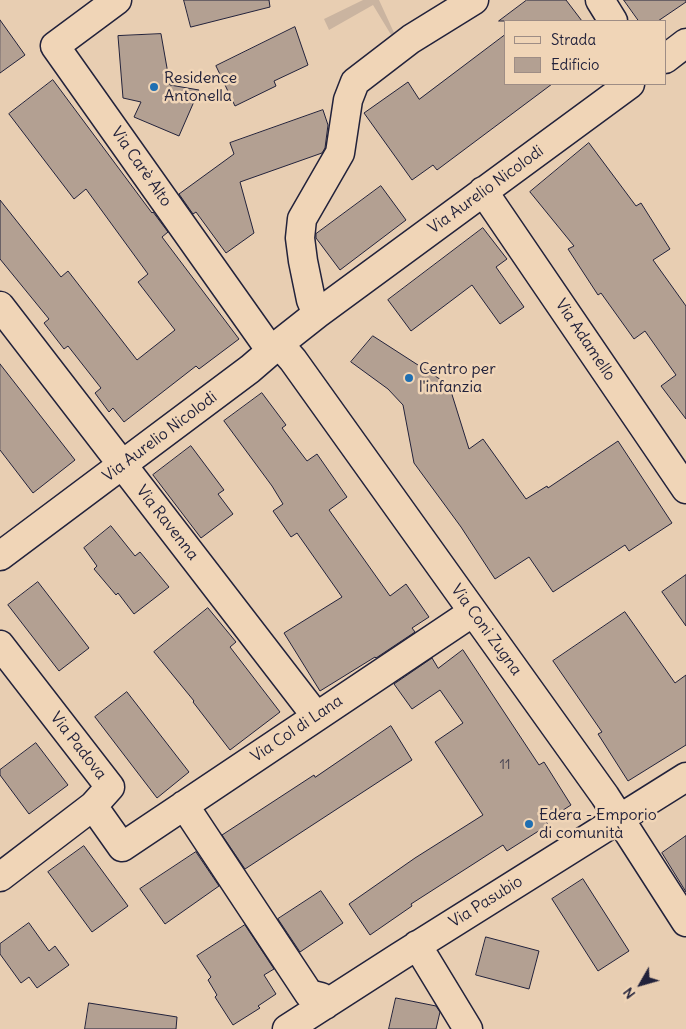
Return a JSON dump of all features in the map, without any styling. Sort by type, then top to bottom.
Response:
[{"type":"street","name":"Via Carè Alto","points":[[117,0],[55,46],[275,347]]},
{"type":"street","points":[[317,314],[311,300],[303,261],[300,238],[302,218],[340,153],[348,100],[355,82],[411,39],[474,0]]},
{"type":"street","points":[[600,0],[612,20]]},
{"type":"street","points":[[666,57],[686,43]]},
{"type":"street","name":"Via Aurelio Nicolodi","points":[[0,556],[250,369],[317,314],[629,85]]},
{"type":"street","name":"Via Adamello","points":[[484,191],[686,489]]},
{"type":"street","name":"Via Ravenna","points":[[0,306],[316,716]]},
{"type":"street","name":"Via Coni Zugna","points":[[275,347],[293,360],[620,818],[686,922]]},
{"type":"street","name":"Via Col di Lana","points":[[122,847],[473,612]]},
{"type":"street","name":"Via Padova","points":[[0,644],[110,787],[93,806],[122,847]]},
{"type":"street","name":"Via Pasubio","points":[[288,1029],[686,777]]},
{"type":"street","points":[[184,805],[309,994],[321,997],[325,1005]]},
{"type":"street","points":[[0,877],[93,806]]},
{"type":"street","points":[[417,946],[468,1029]]},
{"type":"shaded area","points":[[363,0],[379,0],[396,37],[393,38],[373,5],[329,30],[324,19]]},
{"type":"building","points":[[184,0],[269,0],[270,7],[191,27]]},
{"type":"building","points":[[527,0],[566,0],[581,20],[503,20],[499,21]]},
{"type":"building","points":[[624,0],[686,0],[686,2],[659,20],[638,20]]},
{"type":"building","points":[[0,20],[25,55],[0,73]]},
{"type":"building","points":[[295,27],[308,65],[274,81],[276,86],[235,106],[216,66]]},
{"type":"building","name":"Residence Antonella","points":[[161,34],[170,85],[199,90],[179,136],[134,117],[141,102],[123,98],[118,36]]},
{"type":"building","points":[[503,36],[503,85],[551,85],[437,170],[433,165],[412,180],[364,113],[408,82],[419,99]]},
{"type":"building","points":[[53,80],[168,232],[162,237],[239,339],[199,369],[196,366],[124,422],[113,408],[109,412],[95,393],[101,388],[68,346],[64,349],[44,323],[49,319],[0,259],[0,200],[61,277],[68,271],[137,360],[175,330],[138,282],[148,274],[86,189],[74,199],[9,114]]},
{"type":"building","points":[[323,110],[328,125],[325,148],[322,153],[240,182],[254,233],[226,253],[196,212],[193,214],[179,194],[234,154],[230,143]]},
{"type":"building","points":[[589,143],[636,206],[641,203],[670,249],[653,260],[686,306],[686,419],[661,386],[676,375],[645,331],[634,339],[601,293],[598,295],[568,249],[574,246],[530,192]]},
{"type":"building","points":[[381,186],[406,220],[340,270],[316,238],[316,234]]},
{"type":"building","points":[[483,228],[507,259],[496,267],[524,307],[500,324],[472,285],[411,331],[388,300]]},
{"type":"building","points":[[373,336],[449,385],[469,449],[483,439],[526,499],[547,486],[548,488],[618,441],[672,523],[629,551],[625,545],[553,592],[529,557],[495,579],[461,527],[414,463],[403,405],[388,389],[351,362]]},
{"type":"building","points":[[0,364],[75,460],[33,493],[0,450]]},
{"type":"building","points":[[262,393],[286,425],[282,428],[307,461],[317,454],[347,497],[329,510],[390,596],[406,584],[429,617],[412,628],[415,632],[376,658],[320,691],[284,633],[342,597],[297,533],[291,537],[273,511],[283,504],[224,421]]},
{"type":"building","points":[[191,446],[224,490],[218,494],[233,514],[201,538],[153,475]]},
{"type":"building","points":[[111,526],[135,556],[140,552],[169,587],[134,614],[118,593],[116,595],[94,569],[97,566],[84,548]]},
{"type":"building","points":[[686,575],[686,626],[662,592]]},
{"type":"building","points":[[38,582],[89,648],[59,671],[8,605]]},
{"type":"building","points":[[208,608],[236,642],[230,647],[280,712],[230,750],[194,701],[154,652]]},
{"type":"building","points":[[625,612],[675,683],[686,675],[686,745],[628,781],[598,734],[602,732],[553,661]]},
{"type":"building","points":[[463,650],[539,765],[544,762],[571,805],[546,821],[548,825],[507,851],[503,845],[411,904],[412,906],[370,935],[349,904],[415,858],[483,815],[435,742],[463,723],[440,690],[412,709],[394,684],[432,658],[438,668]]},
{"type":"building","points":[[127,692],[189,772],[157,798],[95,717]]},
{"type":"building","points":[[391,726],[412,760],[245,869],[222,835],[314,775],[315,777]]},
{"type":"building","points":[[36,743],[68,785],[29,814],[0,775],[0,770]]},
{"type":"building","points":[[686,836],[686,892],[662,853]]},
{"type":"building","points":[[84,846],[128,906],[92,932],[48,872]]},
{"type":"building","points":[[196,852],[219,886],[165,924],[140,889]]},
{"type":"building","points":[[583,879],[629,951],[598,971],[552,899]]},
{"type":"building","points":[[321,891],[343,923],[300,952],[278,919]]},
{"type":"building","points":[[29,923],[49,951],[55,946],[69,965],[37,988],[29,977],[21,983],[0,954],[0,944]]},
{"type":"building","points":[[245,925],[274,969],[264,975],[276,994],[258,1006],[260,1008],[233,1025],[215,997],[217,995],[208,980],[211,977],[197,956]]},
{"type":"building","points":[[486,937],[539,951],[529,989],[476,975]]},
{"type":"building","points":[[396,998],[436,1006],[440,1012],[436,1029],[389,1029]]},
{"type":"building","points":[[89,1003],[177,1017],[176,1029],[85,1029]]},
{"type":"place","name":"Residence Antonella","points":[[154,87]]},
{"type":"place","name":"Centro per l'infanzia","points":[[409,378]]},
{"type":"place","name":"Edera - Emporio di comunità","points":[[529,824]]}]
